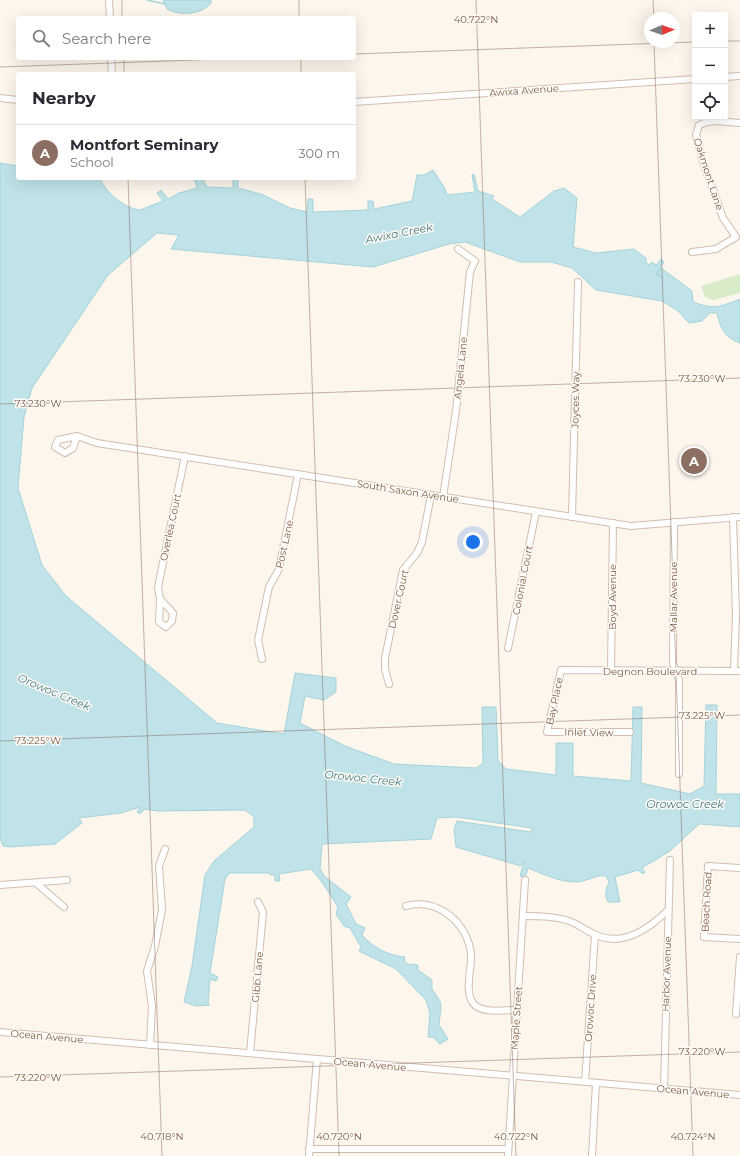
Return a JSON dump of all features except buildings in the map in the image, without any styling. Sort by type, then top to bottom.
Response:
[{"type":"street","points":[[109,0],[110,16]]},
{"type":"street","points":[[111,60],[112,72]]},
{"type":"street","points":[[728,77],[740,76]]},
{"type":"street","name":"Awixa Avenue","points":[[356,102],[692,79]]},
{"type":"street","points":[[0,98],[16,100]]},
{"type":"street","name":"Oakmont Lane","points":[[738,237],[723,218],[701,156],[696,135],[699,125],[707,122],[740,123]]},
{"type":"street","points":[[692,252],[716,250],[738,237]]},
{"type":"street","name":"Angela Lane","points":[[443,497],[456,411],[470,272],[475,261],[458,249]]},
{"type":"street","name":"Joyces Way","points":[[572,518],[578,282]]},
{"type":"street","name":"South Saxon Avenue","points":[[77,436],[97,443],[631,526],[740,516]]},
{"type":"street","name":"Overlea Court","points":[[160,599],[158,587],[184,456]]},
{"type":"street","name":"Post Lane","points":[[262,659],[258,640],[259,633],[269,587],[279,569],[298,474]]},
{"type":"street","name":"Dover Court","points":[[389,684],[385,669],[385,658],[403,570],[417,553],[422,542],[431,495]]},
{"type":"street","name":"Colonial Court","points":[[508,648],[536,512]]},
{"type":"street","points":[[733,517],[737,671]]},
{"type":"street","name":"Mallar Avenue","points":[[674,522],[673,663],[679,680],[679,774]]},
{"type":"street","name":"Boyd Avenue","points":[[611,671],[613,523]]},
{"type":"street","name":"Degnon Boulevard","points":[[561,670],[737,671]]},
{"type":"street","name":"Bay Place","points":[[548,732],[561,670]]},
{"type":"street","name":"Inlet View","points":[[548,732],[630,732]]},
{"type":"street","points":[[150,1045],[152,1006],[147,972],[155,946],[162,910],[159,866],[165,849]]},
{"type":"street","name":"Harbor Avenue","points":[[664,1089],[670,860]]},
{"type":"street","name":"Beach Road","points":[[740,868],[708,866],[704,937],[740,939]]},
{"type":"street","points":[[0,885],[67,880]]},
{"type":"street","name":"Maple Street","points":[[508,1156],[516,1010],[526,880]]},
{"type":"street","points":[[36,883],[64,907]]},
{"type":"street","name":"Gibb Lane","points":[[250,1054],[263,912],[258,902]]},
{"type":"street","points":[[406,906],[417,903],[430,905],[444,911],[454,919],[462,929],[471,953],[469,985],[472,1002],[479,1008],[516,1010]]},
{"type":"street","points":[[523,916],[540,916],[569,921],[595,934],[610,938],[629,936],[646,930],[668,910]]},
{"type":"street","name":"Orowoc Drive","points":[[585,1082],[595,934]]},
{"type":"street","points":[[736,1014],[740,957]]},
{"type":"street","name":"Ocean Avenue","points":[[0,1032],[740,1095]]},
{"type":"street","points":[[309,1156],[317,1059]]},
{"type":"street","points":[[592,1156],[596,1083]]},
{"type":"street","points":[[309,1149],[508,1149]]},
{"type":"green space","points":[[740,274],[740,293],[713,300],[705,297],[701,286]]},
{"type":"water","points":[[163,0],[211,0],[211,3],[202,10],[196,12],[177,13],[167,9]]},
{"type":"water","points":[[0,163],[16,166],[16,180],[101,180],[116,199],[134,209],[140,210],[163,201],[157,193],[161,190],[168,199],[179,193],[197,188],[195,180],[203,180],[207,187],[233,188],[233,180],[238,180],[238,188],[261,194],[290,208],[307,212],[308,199],[313,199],[313,212],[368,210],[368,201],[373,201],[374,209],[412,201],[417,175],[424,175],[433,170],[444,187],[447,195],[475,192],[472,175],[474,174],[478,191],[494,196],[492,199],[520,217],[554,191],[564,188],[577,198],[573,247],[596,253],[634,249],[646,258],[646,262],[649,265],[652,262],[656,265],[655,267],[661,259],[664,262],[656,274],[663,278],[657,274],[661,268],[692,291],[693,302],[712,307],[727,304],[740,299],[740,343],[730,338],[724,332],[717,313],[710,313],[702,321],[689,323],[678,311],[662,301],[596,290],[572,268],[551,262],[520,262],[465,242],[449,244],[373,267],[171,249],[179,235],[157,233],[108,275],[32,388],[24,417],[18,488],[42,565],[66,596],[217,723],[284,734],[295,673],[336,678],[336,692],[324,700],[305,696],[300,723],[345,746],[394,764],[476,768],[483,763],[482,707],[496,707],[498,760],[506,769],[556,775],[556,743],[573,743],[573,776],[631,781],[633,707],[642,707],[641,783],[690,794],[704,786],[706,705],[717,705],[716,794],[740,794],[740,827],[699,824],[670,851],[642,868],[645,872],[643,874],[638,870],[615,877],[620,902],[608,902],[606,892],[609,882],[606,876],[599,876],[580,882],[570,882],[551,877],[528,868],[525,878],[520,876],[524,862],[521,866],[456,847],[454,829],[457,821],[531,832],[532,828],[456,817],[437,818],[431,839],[322,844],[320,868],[324,876],[351,897],[346,904],[356,924],[365,928],[362,935],[381,950],[393,955],[405,957],[404,961],[408,964],[418,965],[418,970],[432,980],[432,989],[440,1001],[441,1007],[439,1025],[448,1039],[440,1044],[433,1037],[428,1037],[430,1013],[426,1000],[396,969],[359,951],[361,947],[350,928],[344,926],[336,914],[338,907],[322,882],[311,869],[279,874],[280,881],[275,881],[275,875],[270,875],[270,873],[229,873],[225,879],[210,973],[218,977],[216,981],[210,979],[208,1003],[210,1005],[196,1006],[184,1002],[192,966],[205,875],[214,861],[254,827],[254,817],[245,810],[158,811],[145,809],[140,814],[137,812],[140,807],[121,813],[79,818],[82,823],[55,844],[9,847],[3,846],[0,838]]},
{"type":"waterway","points":[[147,0],[165,4]]},
{"type":"place","name":"Montfort Seminary","points":[[694,461]]},
{"type":"water label","name":"Awixa Creek","points":[[399,233]]},
{"type":"water label","name":"Orowoc Creek","points":[[54,692]]},
{"type":"water label","name":"Orowoc Creek","points":[[363,778]]},
{"type":"water label","name":"Orowoc Creek","points":[[685,804]]}]
